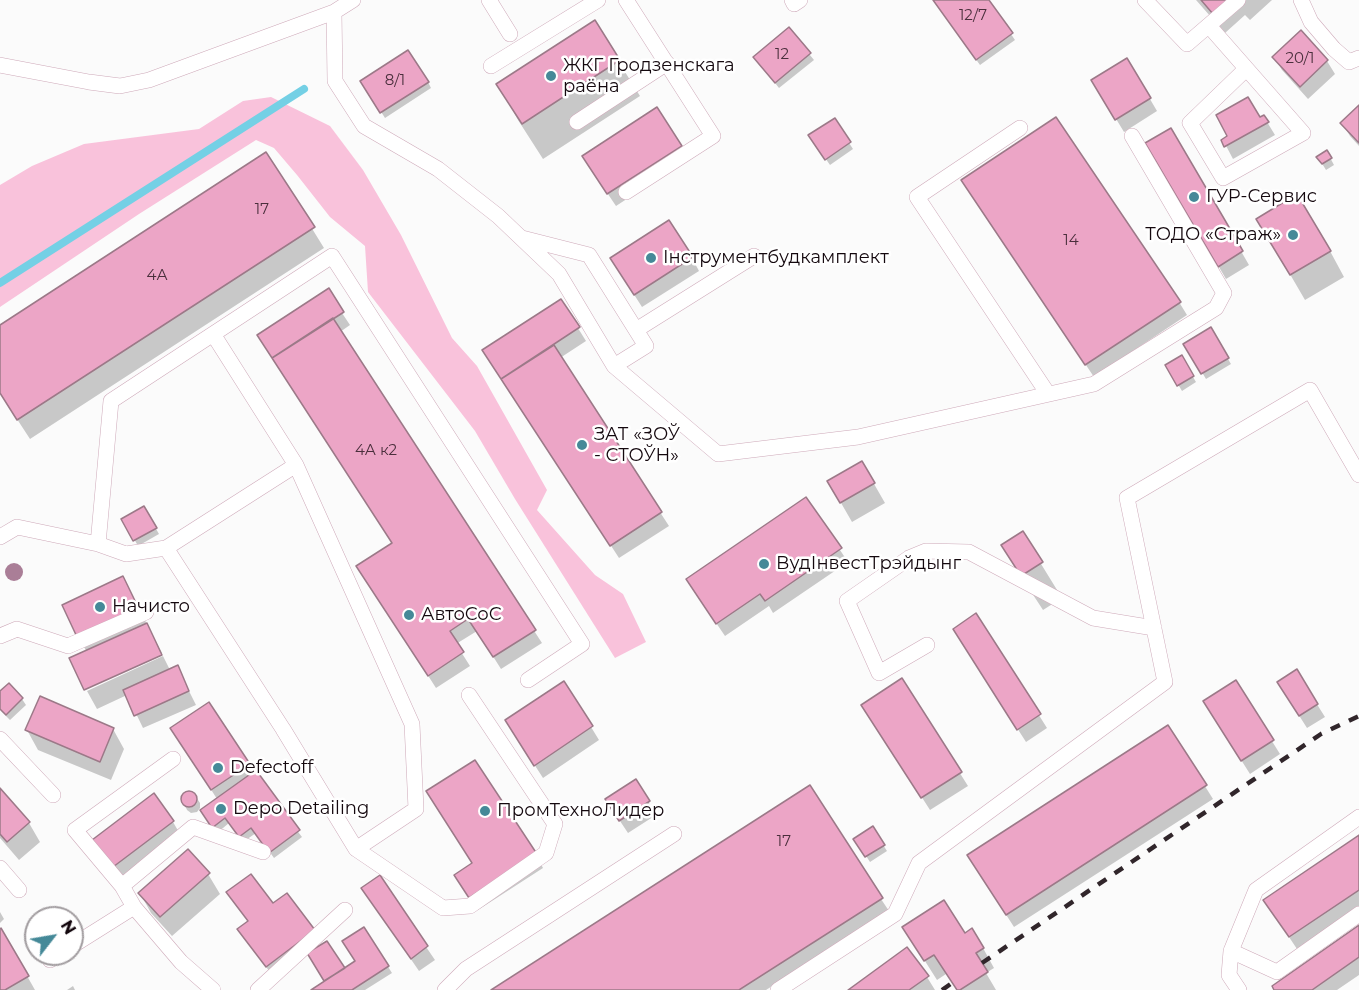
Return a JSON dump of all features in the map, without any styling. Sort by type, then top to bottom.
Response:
[{"type":"lane","points":[[0,65],[120,86],[149,80],[334,12],[353,0]]},
{"type":"lane","points":[[489,0],[510,34]]},
{"type":"lane","points":[[491,66],[598,0]]},
{"type":"lane","points":[[626,0],[713,136],[626,192]]},
{"type":"lane","points":[[792,0],[794,3],[800,0]]},
{"type":"lane","points":[[1145,0],[1187,44],[1238,0]]},
{"type":"lane","points":[[1301,0],[1311,22],[1334,49],[1349,62],[1359,58]]},
{"type":"lane","points":[[334,12],[335,81],[364,126],[438,169],[498,216],[559,274],[614,366],[718,454],[858,436],[1094,384],[1216,308],[1224,293],[1132,136]]},
{"type":"lane","points":[[1209,26],[1303,133],[1223,178],[1190,123],[1246,69]]},
{"type":"lane","points":[[577,122],[667,63]]},
{"type":"lane","points":[[1020,128],[917,197],[1048,394]]},
{"type":"lane","points":[[520,237],[589,255],[645,346],[614,366]]},
{"type":"lane","points":[[98,544],[111,401],[332,256],[582,644],[528,680]]},
{"type":"lane","points":[[636,330],[754,256]]},
{"type":"lane","points":[[213,334],[296,465],[412,724],[416,809],[356,849]]},
{"type":"lane","points":[[778,990],[895,914],[919,863],[1165,682],[1127,498],[1310,390],[1359,475]]},
{"type":"lane","points":[[0,537],[17,527],[98,544],[126,554],[166,548],[296,465]]},
{"type":"lane","points":[[166,548],[283,729],[356,849],[443,908],[470,906],[546,853],[555,824],[469,694]]},
{"type":"lane","points":[[927,645],[879,673],[847,601],[909,558],[926,551],[969,552],[1093,618],[1154,628]]},
{"type":"lane","points":[[0,636],[17,629],[68,646],[146,612]]},
{"type":"lane","points":[[0,739],[53,795]]},
{"type":"lane","points":[[173,759],[75,830],[122,886],[134,907],[181,962],[213,990]]},
{"type":"lane","points":[[1239,990],[1229,975],[1231,951],[1256,890],[1359,817]]},
{"type":"lane","points":[[122,886],[193,827],[262,852]]},
{"type":"lane","points":[[445,990],[466,969],[674,834]]},
{"type":"lane","points":[[0,868],[20,890]]},
{"type":"lane","points":[[84,938],[134,907]]},
{"type":"lane","points":[[258,990],[345,910]]},
{"type":"lane","points":[[1231,951],[1277,972],[1359,915]]},
{"type":"shaded area","points":[[271,97],[330,126],[363,170],[401,235],[452,338],[477,366],[547,490],[537,510],[595,575],[623,594],[646,642],[615,658],[475,431],[368,292],[365,246],[330,217],[274,148],[256,140],[139,214],[0,307],[0,185],[32,166],[84,144],[199,129],[243,101]]},
{"type":"building","points":[[933,0],[989,0],[1013,33],[976,60]]},
{"type":"building","points":[[1201,0],[1229,0],[1213,14]]},
{"type":"building","name":"ЖКГ Гродзенскага раёна","points":[[595,20],[620,60],[522,124],[496,84]]},
{"type":"building","points":[[789,27],[811,53],[775,83],[753,57]]},
{"type":"building","points":[[1301,30],[1328,60],[1300,87],[1272,57]]},
{"type":"building","points":[[408,50],[429,82],[380,113],[360,81]]},
{"type":"building","points":[[1127,58],[1151,98],[1115,120],[1091,80]]},
{"type":"building","points":[[1248,97],[1260,117],[1264,115],[1269,122],[1224,147],[1221,140],[1227,136],[1216,115]]},
{"type":"building","points":[[1359,105],[1359,143],[1340,123]]},
{"type":"building","points":[[657,107],[682,146],[607,194],[582,156]]},
{"type":"building","points":[[1056,117],[1181,302],[1085,365],[961,180]]},
{"type":"building","points":[[835,118],[851,142],[825,160],[808,135]]},
{"type":"building","name":"ГУР-Сервис","points":[[1171,128],[1243,251],[1218,267],[1145,143]]},
{"type":"building","points":[[1327,150],[1332,158],[1322,164],[1316,157]]},
{"type":"building","points":[[266,152],[315,227],[17,420],[0,393],[0,325]]},
{"type":"building","name":"ТОДО «Страж»","points":[[1297,194],[1331,251],[1290,275],[1256,219]]},
{"type":"building","name":"Інструментбудкамплект","points":[[669,220],[693,257],[634,295],[610,258]]},
{"type":"building","points":[[329,288],[344,312],[272,358],[257,335]]},
{"type":"building","points":[[561,299],[580,327],[501,379],[482,350]]},
{"type":"building","points":[[333,318],[536,630],[493,657],[468,619],[450,631],[464,652],[428,676],[356,566],[392,543],[272,358]]},
{"type":"building","points":[[1211,327],[1229,358],[1201,374],[1183,344]]},
{"type":"building","name":"ЗАТ «ЗОЎ - СТОЎН»","points":[[554,345],[662,512],[610,546],[501,379]]},
{"type":"building","points":[[1182,355],[1194,376],[1177,386],[1165,365]]},
{"type":"building","points":[[862,461],[875,483],[840,503],[827,481]]},
{"type":"building","name":"ВудІнвестТрэйдынг","points":[[806,497],[842,548],[765,601],[760,594],[716,624],[686,579]]},
{"type":"building","points":[[144,506],[157,528],[133,541],[121,519]]},
{"type":"building","points":[[1023,531],[1043,562],[1021,576],[1001,545]]},
{"type":"building","name":"Начисто","points":[[123,576],[139,609],[77,637],[62,605]]},
{"type":"building","points":[[976,613],[1041,714],[1017,730],[953,629]]},
{"type":"building","points":[[147,623],[162,655],[84,690],[69,658]]},
{"type":"building","points":[[178,665],[189,691],[134,716],[123,690]]},
{"type":"building","points":[[1297,669],[1318,704],[1299,716],[1277,682]]},
{"type":"building","points":[[902,678],[962,772],[921,798],[861,705]]},
{"type":"building","points":[[1236,680],[1274,740],[1241,761],[1203,701]]},
{"type":"building","points":[[564,681],[593,726],[534,766],[505,720]]},
{"type":"building","points":[[9,683],[23,698],[6,715],[0,709],[0,691]]},
{"type":"building","points":[[40,696],[114,728],[100,762],[25,730]]},
{"type":"building","points":[[209,702],[250,764],[211,790],[170,728]]},
{"type":"building","points":[[1168,725],[1207,785],[1006,915],[967,855]]},
{"type":"building","points":[[475,760],[537,854],[469,898],[454,875],[472,863],[426,791]]},
{"type":"building","points":[[256,770],[300,830],[269,853],[251,828],[239,837],[225,818],[212,828],[200,810]]},
{"type":"building","points":[[636,779],[650,801],[619,821],[605,799]]},
{"type":"building","points":[[810,785],[883,898],[739,990],[491,990]]},
{"type":"building","points":[[0,788],[30,822],[7,842],[0,834]]},
{"type":"building","points":[[186,791],[192,791],[197,799],[195,805],[186,807],[181,802],[181,796]]},
{"type":"building","points":[[154,793],[174,821],[113,867],[92,840]]},
{"type":"building","points":[[873,826],[885,845],[865,857],[853,839]]},
{"type":"building","points":[[1359,835],[1359,890],[1289,937],[1263,900]]},
{"type":"building","points":[[188,849],[210,873],[160,917],[138,893]]},
{"type":"building","points":[[251,874],[273,903],[287,893],[315,930],[266,967],[237,929],[248,921],[226,892]]},
{"type":"building","points":[[380,875],[428,946],[411,959],[361,888]]},
{"type":"building","points":[[944,900],[965,933],[972,928],[984,948],[976,953],[988,972],[960,990],[957,990],[934,955],[924,961],[902,927]]},
{"type":"building","points":[[1359,925],[1359,957],[1312,990],[1274,990],[1272,986]]},
{"type":"building","points":[[364,927],[389,966],[352,990],[311,990],[355,961],[342,941]]},
{"type":"building","points":[[1,928],[29,976],[5,990],[0,990]]},
{"type":"building","points":[[327,941],[345,968],[324,981],[307,953]]},
{"type":"building","points":[[907,947],[929,976],[909,990],[848,990]]},
{"type":"waterway","points":[[0,283],[304,89]]},
{"type":"railway","points":[[982,963],[1321,734],[1359,716]]},
{"type":"railway","points":[[942,990],[952,983]]},
{"type":"place","name":"ЖКГ Гродзенскага раёна","points":[[551,76]]},
{"type":"place","name":"ГУР-Сервис","points":[[1194,197]]},
{"type":"place","name":"ТОДО «Страж»","points":[[1293,235]]},
{"type":"place","name":"Інструментбудкамплект","points":[[651,258]]},
{"type":"place","name":"ЗАТ «ЗОЎ - СТОЎН»","points":[[582,445]]},
{"type":"place","name":"ВудІнвестТрэйдынг","points":[[764,564]]},
{"type":"place","name":"Начисто","points":[[100,607]]},
{"type":"place","name":"АвтоСоС","points":[[409,615]]},
{"type":"place","name":"Defectoff","points":[[218,768]]},
{"type":"place","name":"Depo Detailing","points":[[221,809]]},
{"type":"place","name":"ПромТехноЛидер","points":[[485,811]]}]
